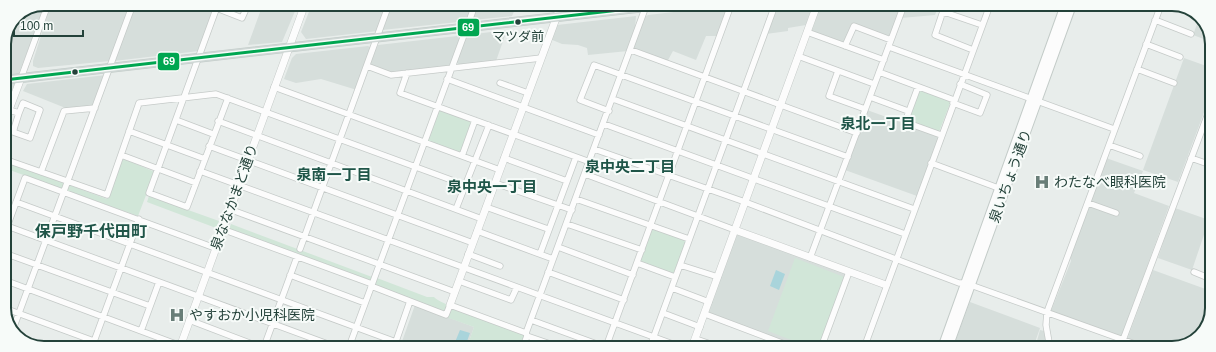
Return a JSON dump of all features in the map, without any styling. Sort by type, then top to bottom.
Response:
[{"type":"main road","points":[[11,79],[608,11]]},
{"type":"main road","name":"泉いちょう通り","points":[[1034,101],[1063,11]]},
{"type":"main road","name":"泉いちょう通り","points":[[945,341],[968,284],[1034,101],[1070,11]]},
{"type":"main road","name":"泉いちょう通り","points":[[950,341],[968,284]]},
{"type":"street","points":[[11,105],[45,11]]},
{"type":"street","points":[[15,323],[130,11]]},
{"type":"street","points":[[215,11],[148,193],[187,207],[213,134],[228,98]]},
{"type":"street","points":[[227,11],[242,18],[246,11]]},
{"type":"street","name":"泉ななかまど通り","points":[[183,341],[189,320],[215,248],[303,11]]},
{"type":"street","points":[[300,249],[387,11]]},
{"type":"street","points":[[351,341],[472,11]]},
{"type":"street","points":[[222,229],[372,285],[446,315],[558,11]]},
{"type":"street","points":[[525,341],[539,296],[609,111],[644,11]]},
{"type":"street","points":[[608,341],[729,11]]},
{"type":"street","points":[[652,341],[773,11]]},
{"type":"street","points":[[702,341],[696,339],[700,327],[815,11]]},
{"type":"street","points":[[810,258],[902,11]]},
{"type":"street","points":[[866,341],[988,11]]},
{"type":"street","points":[[1049,341],[1046,325],[1047,312],[1159,11]]},
{"type":"street","points":[[973,50],[935,35],[942,14],[948,13],[982,25]]},
{"type":"street","points":[[1155,20],[1192,34]]},
{"type":"street","points":[[845,46],[854,26],[891,40]]},
{"type":"street","points":[[807,32],[884,60]]},
{"type":"street","points":[[1146,44],[1180,57]]},
{"type":"street","points":[[889,47],[1114,129]]},
{"type":"street","points":[[631,50],[857,134]]},
{"type":"street","points":[[798,56],[874,84]]},
{"type":"street","points":[[367,66],[391,75],[541,58]]},
{"type":"street","points":[[609,111],[580,100],[594,65],[848,158]]},
{"type":"street","points":[[1137,69],[1174,83]]},
{"type":"street","points":[[838,71],[829,96],[865,109]]},
{"type":"street","points":[[879,72],[980,113],[987,95],[960,84]]},
{"type":"street","points":[[407,73],[400,93],[590,162]]},
{"type":"street","points":[[447,79],[599,135]]},
{"type":"street","points":[[500,83],[528,93]]},
{"type":"street","points":[[918,87],[905,122],[941,135]]},
{"type":"street","points":[[274,88],[500,170]]},
{"type":"street","points":[[11,161],[107,195],[139,103],[216,94],[465,185]]},
{"type":"street","points":[[870,97],[908,111]]},
{"type":"street","points":[[613,99],[914,209]]},
{"type":"street","points":[[11,128],[14,130],[13,132],[30,138],[40,110],[23,103],[14,130]]},
{"type":"street","points":[[41,172],[64,111],[95,108]]},
{"type":"street","points":[[11,111],[19,113]]},
{"type":"street","points":[[176,120],[213,134]]},
{"type":"street","points":[[462,156],[475,120]]},
{"type":"street","points":[[218,121],[482,219]]},
{"type":"street","points":[[1123,340],[1205,121]]},
{"type":"street","points":[[604,124],[905,234]]},
{"type":"street","points":[[456,209],[489,125]]},
{"type":"street","points":[[129,131],[205,159]]},
{"type":"street","points":[[1109,144],[1140,156]]},
{"type":"street","points":[[209,146],[473,243]]},
{"type":"street","points":[[594,149],[745,202],[959,283],[968,284],[1126,341]]},
{"type":"street","points":[[121,155],[196,183]]},
{"type":"street","points":[[540,254],[576,157]]},
{"type":"street","points":[[504,158],[567,181]]},
{"type":"street","points":[[1191,158],[1205,164]]},
{"type":"street","points":[[931,163],[1002,190]]},
{"type":"street","points":[[200,171],[664,341]]},
{"type":"street","points":[[585,174],[886,285]]},
{"type":"street","points":[[11,215],[25,178],[215,248]]},
{"type":"street","points":[[495,182],[572,210]]},
{"type":"street","points":[[576,199],[689,239]]},
{"type":"street","points":[[16,202],[356,327],[388,341]]},
{"type":"street","points":[[1088,203],[1116,213]]},
{"type":"street","points":[[486,207],[548,229]]},
{"type":"street","points":[[230,209],[455,292]]},
{"type":"street","points":[[94,341],[139,219]]},
{"type":"street","points":[[567,224],[642,250]]},
{"type":"street","points":[[11,228],[320,341]]},
{"type":"street","points":[[477,231],[553,259]]},
{"type":"street","points":[[558,247],[633,275]]},
{"type":"street","points":[[468,254],[500,266]]},
{"type":"street","points":[[11,256],[150,306]]},
{"type":"street","points":[[266,341],[297,257]]},
{"type":"street","points":[[637,263],[675,277]]},
{"type":"street","points":[[680,265],[718,278]]},
{"type":"street","points":[[548,272],[624,300]]},
{"type":"street","points":[[824,341],[849,272]]},
{"type":"street","points":[[1194,272],[1205,277]]},
{"type":"street","points":[[290,275],[365,303]]},
{"type":"street","points":[[459,281],[512,300],[517,287]]},
{"type":"street","points":[[11,282],[168,341]]},
{"type":"street","points":[[141,331],[160,282]]},
{"type":"street","points":[[672,288],[709,302]]},
{"type":"street","points":[[396,341],[410,301]]},
{"type":"street","points":[[450,305],[544,341]]},
{"type":"street","points":[[11,310],[86,341]]},
{"type":"street","points":[[663,313],[700,327]]},
{"type":"street","points":[[705,314],[769,341]]},
{"type":"street","points":[[189,320],[244,341]]},
{"type":"street","points":[[531,320],[589,341]]},
{"type":"shaded area","points":[[43,11],[11,93],[11,44],[14,31],[26,17],[31,14]]},
{"type":"shaded area","points":[[49,11],[128,11],[110,61],[38,68],[33,66],[33,61]]},
{"type":"shaded area","points":[[132,11],[214,11],[199,51],[114,61]]},
{"type":"shaded area","points":[[260,11],[295,11],[282,42],[248,45]]},
{"type":"shaded area","points":[[309,11],[385,11],[378,31],[306,39],[301,32]]},
{"type":"shaded area","points":[[389,11],[471,11],[468,21],[382,30]]},
{"type":"shaded area","points":[[475,11],[514,11],[512,16],[473,20]]},
{"type":"shaded area","points":[[682,11],[728,11],[718,36],[706,36],[696,60],[673,51],[667,62],[634,50],[633,48],[645,17],[648,15]]},
{"type":"shaded area","points":[[774,11],[812,11],[806,25],[788,28],[788,31],[766,34]]},
{"type":"shaded area","points":[[818,11],[899,11],[891,36],[853,23],[845,43],[813,33],[811,29]]},
{"type":"shaded area","points":[[904,11],[937,11],[935,15],[901,18]]},
{"type":"shaded area","points":[[636,16],[636,29],[628,51],[588,55],[587,48],[578,45],[562,44],[550,39],[557,25]]},
{"type":"shaded area","points":[[1197,23],[1205,39],[1193,35]]},
{"type":"shaded area","points":[[507,30],[496,61],[459,65],[456,61],[465,36]]},
{"type":"shaded area","points":[[457,36],[460,39],[449,66],[390,73],[371,66],[370,63],[378,45]]},
{"type":"shaded area","points":[[368,46],[372,48],[357,90],[321,79],[296,83],[284,79],[292,58],[296,54]]},
{"type":"shaded area","points":[[1184,58],[1205,66],[1205,110],[1178,182],[1143,170]]},
{"type":"shaded area","points":[[106,75],[95,105],[68,109],[23,91],[27,84]]},
{"type":"shaded area","points":[[867,110],[939,136],[917,196],[845,170]]},
{"type":"shaded area","points":[[1106,158],[1143,171],[1134,193],[1169,206],[1122,335],[1119,337],[1051,311],[1071,261],[1070,256]]},
{"type":"shaded area","points":[[1175,208],[1205,219],[1205,232],[1192,270],[1158,258]]},
{"type":"shaded area","points":[[735,230],[849,272],[824,341],[776,341],[705,314]]},
{"type":"shaded area","points":[[1153,270],[1205,289],[1204,317],[1195,331],[1188,337],[1176,341],[1132,341],[1129,340],[1128,337]]},
{"type":"shaded area","points":[[970,302],[1040,328],[1035,341],[956,341]]},
{"type":"shaded area","points":[[415,305],[474,327],[469,341],[402,341]]},
{"type":"shaded area","points":[[1040,330],[1044,331],[1046,341],[1037,341]]},
{"type":"green space","points":[[920,89],[951,101],[939,132],[908,121]]},
{"type":"green space","points":[[439,110],[473,122],[461,153],[427,141]]},
{"type":"green space","points":[[124,159],[155,172],[138,216],[11,171],[11,164],[107,199],[122,160]]},
{"type":"green space","points":[[149,196],[219,221],[216,228],[147,202]]},
{"type":"green space","points":[[231,224],[372,277],[370,282],[229,230]]},
{"type":"green space","points":[[652,229],[686,240],[675,274],[640,261]]},
{"type":"green space","points":[[795,258],[844,277],[821,341],[794,341],[768,331]]},
{"type":"green space","points":[[377,278],[427,297],[434,297],[439,301],[462,311],[526,335],[524,341],[469,341],[474,327],[446,317],[374,284]]},
{"type":"water","points":[[776,270],[785,274],[779,290],[770,286]]},
{"type":"water","points":[[460,330],[470,333],[467,341],[455,341]]},
{"type":"transit line","name":"69","points":[[11,79],[610,11]]},
{"type":"place","name":"マツダ前","points":[[518,22]]},
{"type":"place","name":"わたなべ眼科医院","points":[[1042,182]]},
{"type":"place","name":"やすおか小児科医院","points":[[177,315]]},
{"type":"district","name":"泉北一丁目","points":[[878,124]]},
{"type":"district","name":"泉中央二丁目","points":[[630,167]]},
{"type":"district","name":"泉南一丁目","points":[[334,175]]},
{"type":"district","name":"泉中央一丁目","points":[[492,187]]},
{"type":"district","name":"保戸野千代田町","points":[[91,231]]}]
